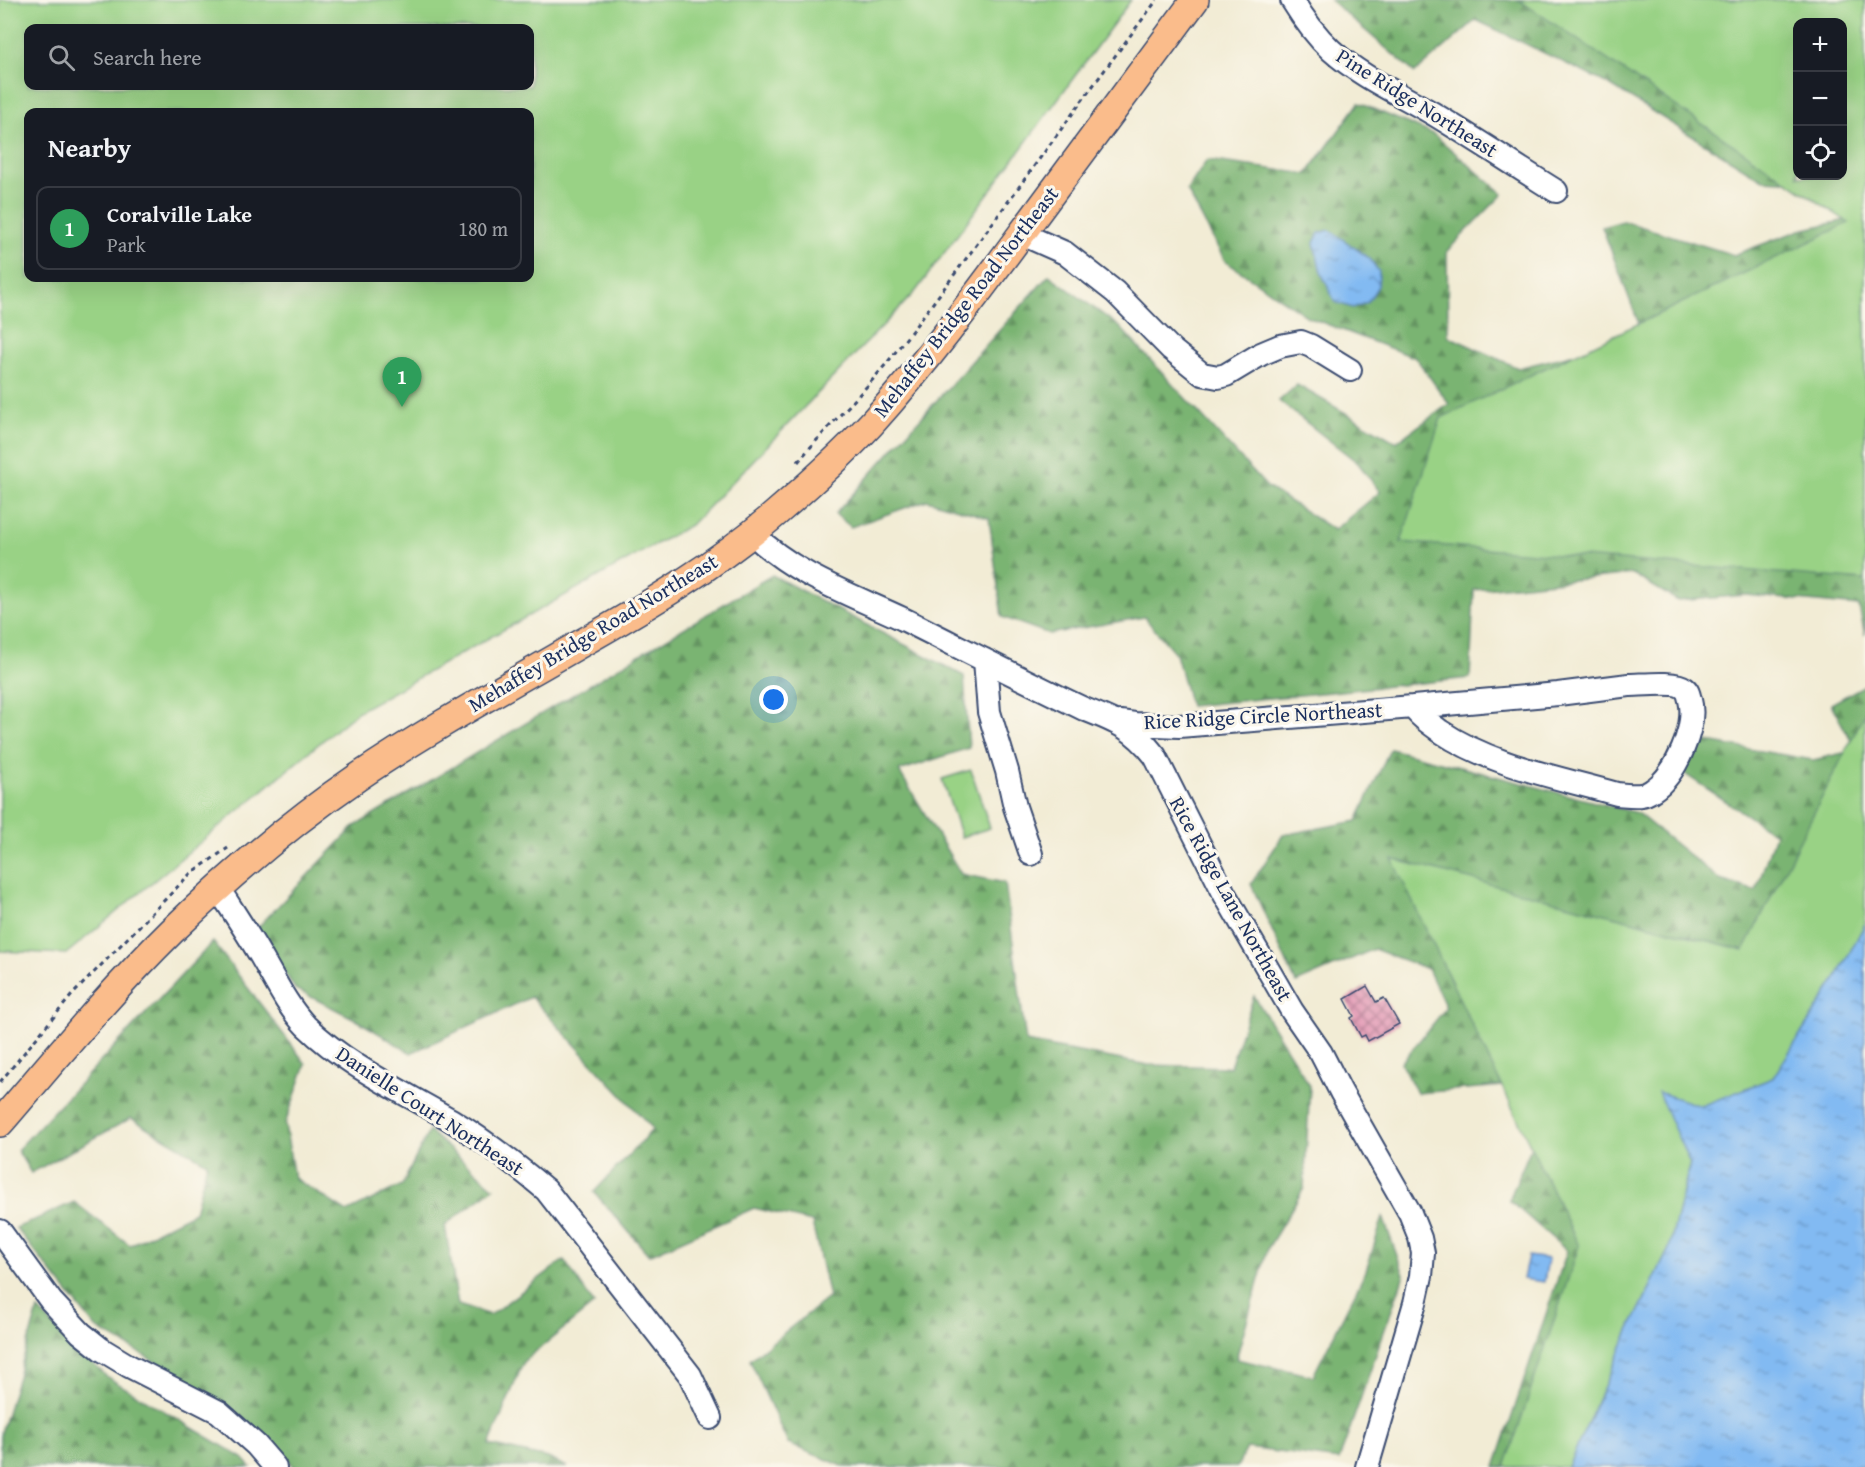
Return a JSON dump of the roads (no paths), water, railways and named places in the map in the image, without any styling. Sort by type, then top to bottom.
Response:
[{"type":"main road","name":"Mehaffey Bridge Road Northeast","points":[[0,1123],[111,996],[170,933],[218,888],[296,823],[359,776],[674,589],[752,533],[820,475],[870,424],[919,368],[1022,234],[1195,0]]},
{"type":"street","name":"Pine Ridge Northeast","points":[[1292,0],[1305,21],[1345,62],[1556,191]]},
{"type":"street","points":[[1022,234],[1065,254],[1115,292],[1171,349],[1202,374],[1218,377],[1226,375],[1261,354],[1280,346],[1301,342],[1350,370]]},
{"type":"street","name":"Rice Ridge Lane Northeast","points":[[752,533],[798,570],[1084,709],[1113,720],[1141,739],[1155,756],[1226,895],[1292,1011],[1320,1053],[1410,1213],[1420,1238],[1423,1253],[1415,1303],[1366,1467]]},
{"type":"street","points":[[985,660],[989,712],[1015,807],[1031,854]]},
{"type":"street","name":"Rice Ridge Circle Northeast","points":[[1113,720],[1135,724],[1179,726],[1558,694],[1629,685],[1684,687],[1688,693],[1692,711],[1688,735],[1676,765],[1664,782],[1652,792],[1639,796],[1617,794],[1484,755],[1445,734],[1419,716],[1413,707]]},
{"type":"street","name":"Danielle Court Northeast","points":[[218,888],[285,998],[305,1024],[330,1047],[454,1122],[546,1190],[690,1375],[710,1418]]},
{"type":"street","points":[[0,1231],[51,1300],[81,1333],[101,1349],[129,1366],[219,1412],[256,1445],[275,1467]]},
{"type":"water","points":[[1330,230],[1370,259],[1379,272],[1378,286],[1368,302],[1353,308],[1335,302],[1321,272],[1314,243],[1319,233]]},
{"type":"water","points":[[1865,924],[1865,1467],[1568,1467],[1629,1331],[1669,1249],[1690,1164],[1658,1092],[1701,1106],[1773,1078],[1834,982]]},
{"type":"water","points":[[1528,1256],[1548,1259],[1544,1282],[1523,1279]]},
{"type":"place","name":"Coralville Lake","points":[[402,407]]}]
